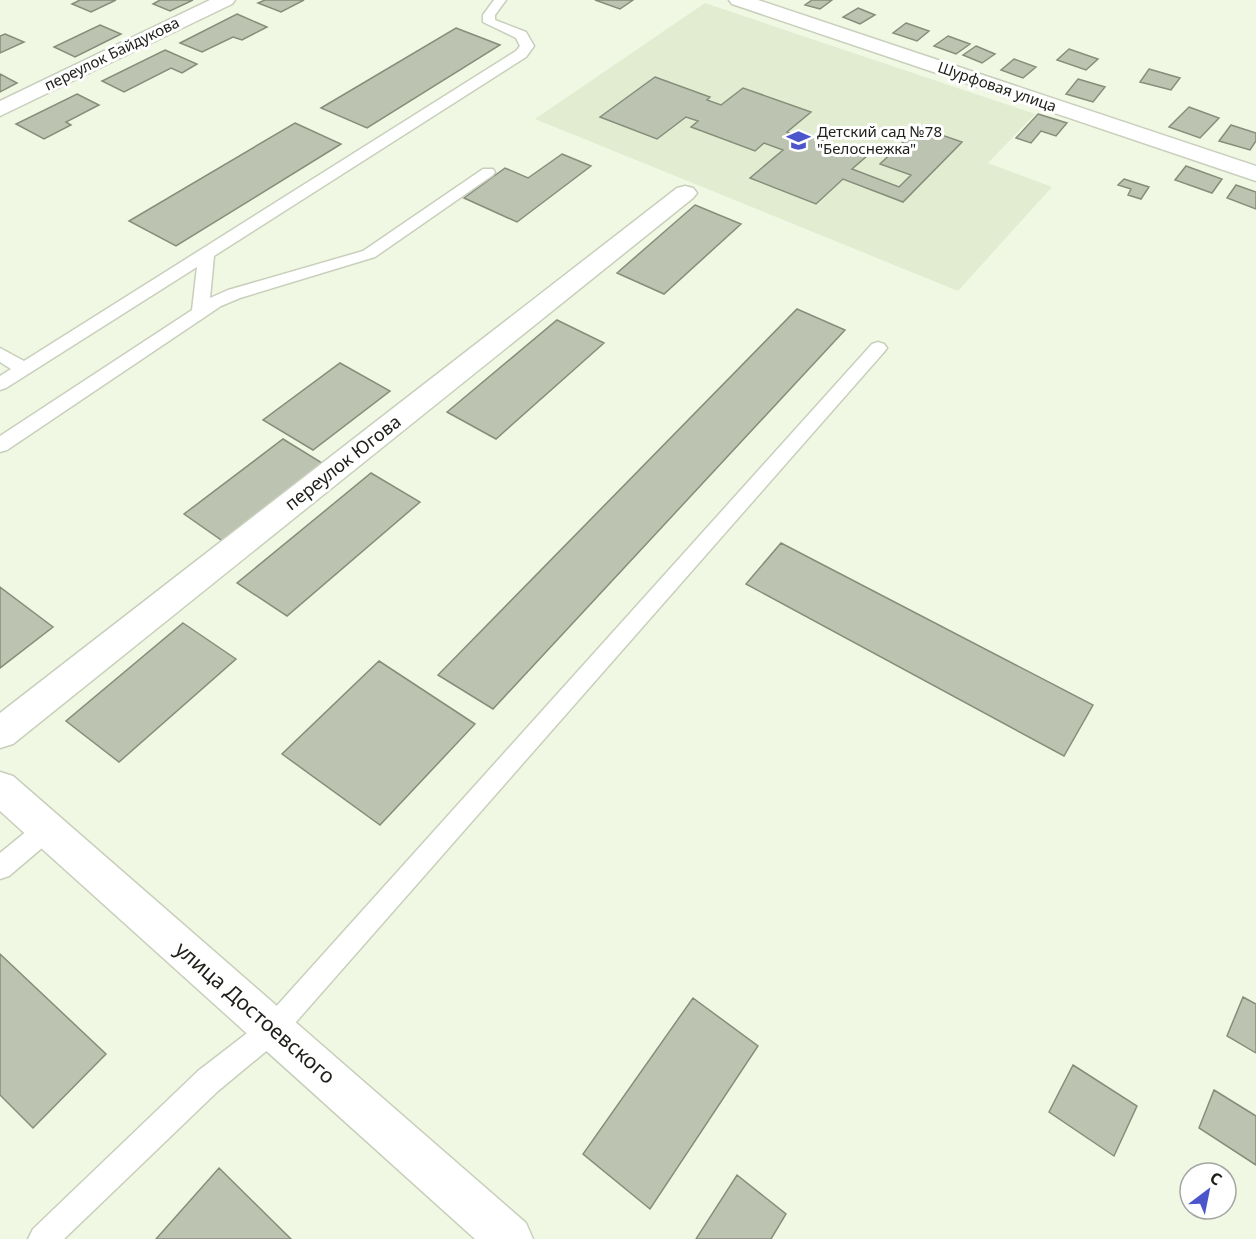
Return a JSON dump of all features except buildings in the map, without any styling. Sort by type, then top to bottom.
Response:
[{"type":"street","name":"переулок Байдукова","points":[[0,109],[225,0]]},
{"type":"street","name":"Шурфовая улица","points":[[739,0],[1256,174]]},
{"type":"street","name":"переулок Югова","points":[[0,733],[686,193]]},
{"type":"street","name":"улица Достоевского","points":[[0,788],[510,1239]]},
{"type":"lane","points":[[0,384],[521,54],[527,46],[526,40],[521,35],[489,22],[489,15],[500,0]]},
{"type":"lane","points":[[0,445],[200,312],[234,294],[369,254],[488,172]]},
{"type":"lane","points":[[200,312],[206,254]]},
{"type":"lane","points":[[43,1239],[208,1081],[273,1029],[878,348]]},
{"type":"lane","points":[[0,354],[24,369]]},
{"type":"lane","points":[[0,868],[47,829]]},
{"type":"shaded area","name":"Детский сад №78 \"Белоснежка\"","points":[[705,3],[1035,114],[988,163],[1052,187],[958,291],[535,119]]},
{"type":"place","name":"Детский сад №78 \"Белоснежка\"","points":[[799,141]]}]
